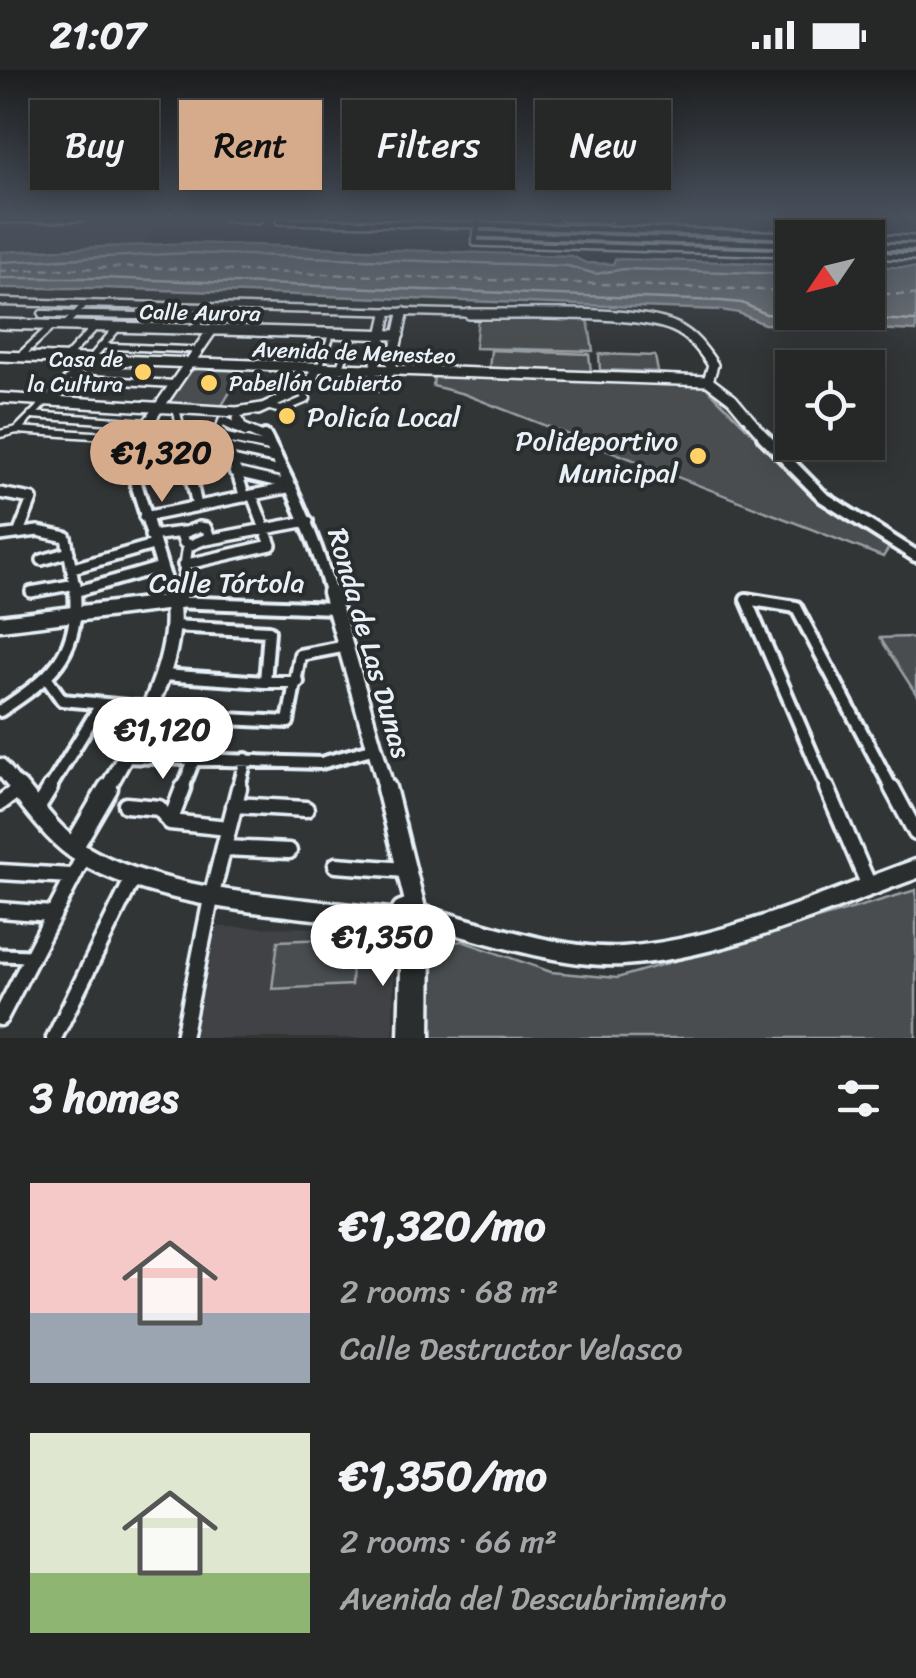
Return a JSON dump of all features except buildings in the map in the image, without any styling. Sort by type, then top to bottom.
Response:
[{"type":"street","points":[[0,302],[116,305],[141,311]]},
{"type":"street","points":[[31,325],[52,304]]},
{"type":"street","points":[[64,326],[84,304]]},
{"type":"street","points":[[66,359],[116,305]]},
{"type":"street","points":[[42,314],[106,316],[206,309],[404,311],[598,317],[671,325],[697,340],[713,365],[708,380],[732,399],[751,424],[823,497],[916,556]]},
{"type":"street","points":[[194,330],[206,309]]},
{"type":"street","points":[[128,328],[141,311]]},
{"type":"street","points":[[388,311],[371,384],[378,388],[386,383],[404,311]]},
{"type":"street","points":[[18,357],[52,326]]},
{"type":"street","name":"Calle Aurora","points":[[2,327],[399,336]]},
{"type":"street","points":[[17,430],[117,328]]},
{"type":"street","points":[[176,603],[151,541],[132,448],[212,330]]},
{"type":"street","points":[[339,370],[352,334]]},
{"type":"street","points":[[0,434],[17,430],[132,448],[181,439],[228,425],[309,386],[330,338]]},
{"type":"street","points":[[101,346],[198,350]]},
{"type":"street","name":"Avenida de Menesteo","points":[[0,356],[708,380]]},
{"type":"street","points":[[69,378],[174,384]]},
{"type":"street","points":[[0,398],[210,411],[279,464]]},
{"type":"street","points":[[176,408],[202,527],[210,537],[206,540]]},
{"type":"street","points":[[31,415],[147,423]]},
{"type":"street","points":[[228,425],[279,464]]},
{"type":"street","points":[[183,565],[271,544],[232,465],[228,425]]},
{"type":"street","points":[[132,448],[228,425],[242,428],[279,464]]},
{"type":"street","points":[[188,470],[279,464]]},
{"type":"street","points":[[232,465],[279,464]]},
{"type":"street","points":[[144,516],[248,496],[279,464]]},
{"type":"street","name":"Ronda de Las Dunas","points":[[279,464],[308,521],[347,646],[409,870],[419,922]]},
{"type":"street","points":[[0,493],[32,499],[19,532]]},
{"type":"street","points":[[183,532],[184,544],[188,544],[308,521]]},
{"type":"street","points":[[73,568],[202,527]]},
{"type":"street","points":[[0,536],[19,532],[56,532],[66,536],[80,614],[75,632],[48,680],[0,711]]},
{"type":"street","points":[[0,1018],[71,876],[78,852],[162,675],[188,544]]},
{"type":"street","points":[[42,560],[69,552]]},
{"type":"street","points":[[31,592],[77,587],[161,567]]},
{"type":"street","points":[[870,886],[746,600],[796,607],[916,833]]},
{"type":"street","name":"Calle Tórtola","points":[[0,623],[176,603],[335,608]]},
{"type":"street","points":[[172,626],[270,630],[265,682]]},
{"type":"street","points":[[48,680],[62,700],[288,722],[300,654],[347,646]]},
{"type":"street","points":[[162,675],[298,682]]},
{"type":"street","points":[[38,808],[100,706]]},
{"type":"street","points":[[123,757],[321,763],[375,748]]},
{"type":"street","points":[[170,822],[195,757]]},
{"type":"street","points":[[182,1038],[246,758]]},
{"type":"street","points":[[0,766],[78,852],[134,876],[212,894],[397,918],[400,928],[419,922],[523,944],[621,956],[725,938],[916,868]]},
{"type":"street","points":[[0,804],[19,790]]},
{"type":"street","points":[[126,805],[159,808],[170,822],[228,828]]},
{"type":"street","points":[[234,805],[306,809]]},
{"type":"street","points":[[224,848],[289,851]]},
{"type":"street","points":[[336,865],[409,870]]},
{"type":"street","points":[[0,872],[71,876]]},
{"type":"street","points":[[54,1038],[134,876]]},
{"type":"street","points":[[0,910],[51,914]]},
{"type":"street","points":[[408,1038],[419,922]]},
{"type":"street","points":[[419,922],[421,1038]]},
{"type":"street","points":[[0,955],[32,956]]},
{"type":"shaded area","points":[[478,317],[588,319],[593,351],[475,348]]},
{"type":"shaded area","points":[[491,350],[589,354],[591,372],[489,369]]},
{"type":"shaded area","points":[[599,354],[655,356],[658,372],[600,370]]},
{"type":"shaded area","name":"Pabellón Cubierto","points":[[190,371],[243,371],[221,407],[167,403]]},
{"type":"shaded area","name":"Polideportivo Municipal","points":[[434,376],[704,385],[825,506],[890,546],[883,557],[464,394],[433,386]]},
{"type":"shaded area","points":[[909,637],[916,641],[916,694],[880,638]]},
{"type":"shaded area","points":[[916,890],[916,1038],[432,1038],[430,970],[433,952],[441,944],[462,941],[551,972],[617,978]]},
{"type":"shaded area","points":[[217,927],[382,928],[394,939],[393,1038],[194,1038]]},
{"type":"shaded area","points":[[353,938],[351,985],[272,989],[278,941]]},
{"type":"water","points":[[0,263],[775,264],[775,325],[721,310],[102,288],[0,288]]},
{"type":"water","points":[[885,267],[916,268],[916,331],[885,330]]},
{"type":"ferry route","points":[[0,271],[132,267],[775,290]]},
{"type":"ferry route","points":[[885,294],[916,295]]},
{"type":"place","name":"Casa de la Cultura","points":[[143,372]]},
{"type":"place","name":"Pabellón Cubierto","points":[[209,383]]},
{"type":"place","name":"Policía Local","points":[[287,416]]},
{"type":"place","name":"Polideportivo Municipal","points":[[698,456]]}]
